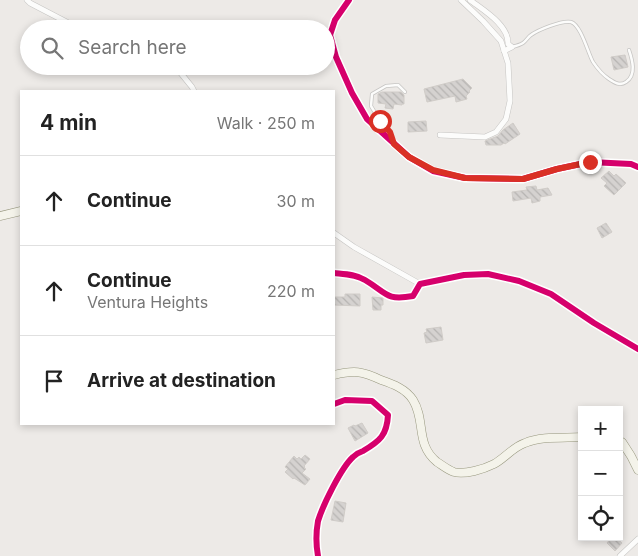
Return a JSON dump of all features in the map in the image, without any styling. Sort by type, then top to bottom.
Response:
[{"type":"main road","points":[[0,216],[20,211]]},
{"type":"main road","points":[[335,375],[350,372],[366,373],[399,387],[412,398],[418,411],[423,439],[430,455],[454,472],[470,472],[494,464],[524,443],[536,439],[578,437]]},
{"type":"main road","points":[[623,444],[638,470]]},
{"type":"street","points":[[27,0],[63,20]]},
{"type":"street","points":[[335,20],[349,0]]},
{"type":"street","points":[[440,134],[485,138],[496,132],[506,119],[510,101],[508,63],[501,41],[461,0]]},
{"type":"street","points":[[470,0],[489,14],[505,31],[508,37],[508,44],[512,47],[504,51]]},
{"type":"street","points":[[335,53],[352,93],[367,120],[409,157],[433,170],[465,178],[523,179],[590,162],[630,164],[638,167]]},
{"type":"street","points":[[182,75],[194,90]]},
{"type":"street","points":[[335,234],[354,247],[420,284],[464,275],[488,274],[519,281],[550,294],[594,323],[638,348]]},
{"type":"street","points":[[335,274],[348,274],[364,279],[388,296],[401,298],[413,296],[420,284]]},
{"type":"street","points":[[318,556],[316,544],[318,522],[326,502],[342,472],[354,456],[375,444],[383,436],[388,424],[388,415],[372,401],[345,400],[335,404]]},
{"type":"street","points":[[620,556],[638,539]]},
{"type":"lane","points":[[512,47],[524,43],[529,36],[552,26],[571,22],[578,28],[594,64],[606,77],[620,84],[630,79],[632,74],[632,59],[629,50]]},
{"type":"lane","points":[[394,144],[390,132],[380,121],[371,106],[372,94],[386,86],[398,85],[405,92]]},
{"type":"building","points":[[625,55],[628,67],[614,70],[611,57]]},
{"type":"building","points":[[463,79],[472,88],[466,96],[467,99],[456,102],[455,96],[427,102],[424,89]]},
{"type":"building","points":[[382,92],[401,92],[404,95],[404,104],[394,104],[393,109],[385,108],[386,104],[378,103],[378,94]]},
{"type":"building","points":[[426,121],[427,131],[408,132],[408,122]]},
{"type":"building","points":[[513,123],[520,134],[505,144],[486,145],[485,141],[498,136]]},
{"type":"building","points":[[609,171],[614,176],[616,174],[626,183],[614,195],[604,186],[607,183],[601,178]]},
{"type":"building","points":[[536,186],[537,190],[548,188],[552,195],[540,197],[540,201],[532,203],[531,198],[513,201],[512,192],[527,190],[526,187]]},
{"type":"building","points":[[606,223],[612,232],[602,238],[597,228]]},
{"type":"building","points":[[345,294],[360,294],[360,306],[335,305],[335,297],[345,297]]},
{"type":"building","points":[[372,297],[383,298],[381,310],[373,310]]},
{"type":"building","points":[[441,327],[443,340],[426,343],[424,333],[427,332],[426,329]]},
{"type":"building","points":[[362,423],[368,433],[355,441],[348,428]]},
{"type":"building","points":[[305,455],[310,459],[304,466],[306,469],[302,473],[310,479],[305,485],[293,479],[285,472],[288,469],[285,467],[294,456],[297,459],[299,457],[301,459]]},
{"type":"building","points":[[335,501],[346,503],[343,522],[331,520]]},
{"type":"building","points":[[609,541],[620,541],[622,543],[615,551],[607,543]]},
{"type":"cycle path","points":[[335,20],[349,0]]},
{"type":"cycle path","points":[[335,53],[352,93],[367,119],[409,157],[433,171],[465,178],[523,179],[590,162],[631,164],[638,167]]},
{"type":"cycle path","points":[[335,273],[358,277],[391,297],[413,296],[420,284],[464,275],[488,274],[519,281],[551,294],[594,323],[638,349]]},
{"type":"cycle path","points":[[318,556],[318,521],[333,487],[348,462],[382,437],[388,415],[372,401],[345,400],[335,404]]},
{"type":"route","points":[[380,121],[390,132],[394,144],[409,157],[433,170],[465,178],[523,179],[590,162]]}]
